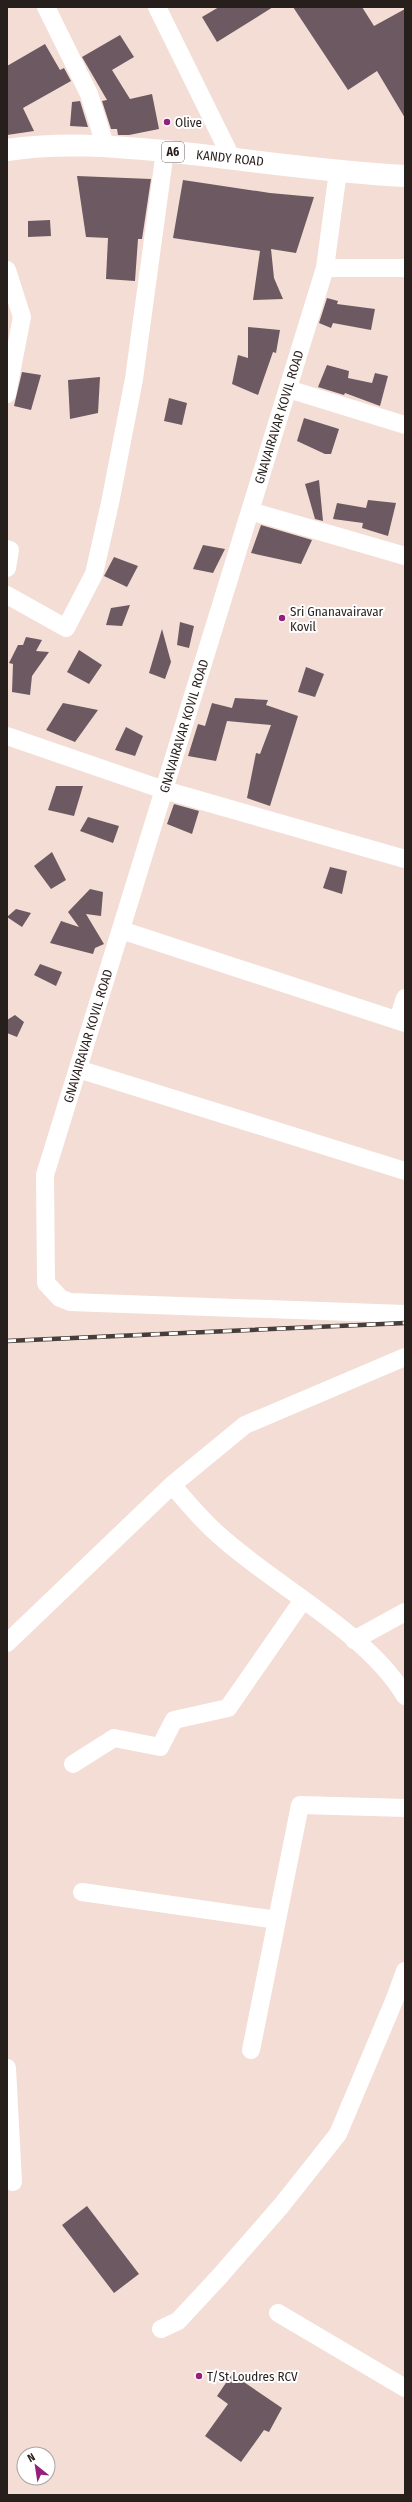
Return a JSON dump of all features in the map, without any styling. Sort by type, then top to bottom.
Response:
[{"type":"highway","name":"KANDY ROAD","points":[[7,150],[43,145],[106,145],[231,157],[338,171],[405,176]]},
{"type":"street","points":[[46,7],[89,94],[106,145]]},
{"type":"street","points":[[157,7],[231,157]]},
{"type":"street","points":[[7,595],[66,628],[94,574],[134,379],[165,151]]},
{"type":"street","name":"GNAVAIRAVAR KOVIL ROAD","points":[[338,171],[325,268],[45,1175],[46,1283],[60,1298],[70,1302],[405,1314]]},
{"type":"street","points":[[325,268],[405,268]]},
{"type":"street","points":[[7,270],[22,317],[7,394]]},
{"type":"street","points":[[288,389],[405,425]]},
{"type":"street","points":[[250,511],[405,556]]},
{"type":"street","points":[[7,549],[10,550],[7,568]]},
{"type":"street","points":[[7,736],[164,790],[405,859]]},
{"type":"street","points":[[121,930],[402,1021],[405,998]]},
{"type":"street","points":[[78,1069],[405,1171]]},
{"type":"street","points":[[7,1643],[172,1485],[245,1425],[402,1362]]},
{"type":"street","points":[[172,1485],[219,1536],[354,1640],[396,1681],[405,1696]]},
{"type":"street","points":[[74,1764],[114,1738],[160,1747],[174,1720],[228,1708],[303,1600]]},
{"type":"street","points":[[354,1640],[405,1612]]},
{"type":"street","points":[[251,2050],[300,1805],[405,1808]]},
{"type":"street","points":[[82,1892],[277,1920]]},
{"type":"street","points":[[161,2329],[178,2321],[219,2276],[281,2206],[338,2134],[400,2004],[405,1971]]},
{"type":"street","points":[[7,2068],[13,2182]]},
{"type":"street","points":[[278,2313],[405,2388]]},
{"type":"building","points":[[219,7],[273,7],[217,42],[202,17]]},
{"type":"building","points":[[293,7],[362,7],[374,26],[405,9],[405,118],[377,71],[348,90]]},
{"type":"building","points":[[120,35],[134,57],[112,70],[130,99],[152,94],[159,129],[129,135],[118,135],[117,129],[111,129],[102,101],[107,100],[82,57]]},
{"type":"building","points":[[45,44],[60,70],[64,68],[71,81],[23,108],[34,131],[7,135],[7,66]]},
{"type":"building","points":[[80,101],[88,127],[70,126],[72,102]]},
{"type":"building","points":[[77,176],[151,179],[142,239],[138,239],[135,281],[106,279],[108,238],[86,237]]},
{"type":"building","points":[[183,180],[270,193],[314,197],[296,253],[271,249],[274,278],[283,299],[253,300],[260,251],[173,238]]},
{"type":"building","points":[[50,220],[51,236],[28,237],[28,221]]},
{"type":"building","points":[[327,298],[338,301],[337,304],[375,309],[371,330],[333,323],[331,328],[319,323]]},
{"type":"building","points":[[248,327],[280,330],[276,353],[273,352],[258,395],[232,384],[238,355],[248,358]]},
{"type":"building","points":[[327,365],[349,371],[348,378],[372,383],[375,373],[388,376],[380,406],[345,393],[344,395],[318,387]]},
{"type":"building","points":[[22,372],[41,375],[31,410],[14,406]]},
{"type":"building","points":[[100,377],[98,413],[70,419],[68,380]]},
{"type":"building","points":[[169,398],[187,403],[182,425],[164,421]]},
{"type":"building","points":[[304,418],[339,429],[331,454],[325,454],[297,441]]},
{"type":"building","points":[[319,480],[323,521],[315,519],[305,484]]},
{"type":"building","points":[[368,500],[396,503],[388,536],[362,528],[363,523],[333,519],[337,503],[366,508]]},
{"type":"building","points":[[261,525],[312,540],[301,564],[251,553]]},
{"type":"building","points":[[203,545],[225,549],[213,573],[193,569]]},
{"type":"building","points":[[114,557],[138,566],[127,587],[104,576]]},
{"type":"building","points":[[130,605],[122,626],[106,625],[111,608]]},
{"type":"building","points":[[180,622],[194,626],[189,648],[177,645]]},
{"type":"building","points":[[162,629],[171,662],[165,679],[149,673]]},
{"type":"building","points":[[26,637],[42,640],[36,651],[49,652],[32,676],[30,695],[12,692],[13,664],[9,663],[18,645],[23,645]]},
{"type":"building","points":[[79,650],[102,665],[89,684],[67,672]]},
{"type":"building","points":[[306,667],[324,674],[315,697],[298,692]]},
{"type":"building","points":[[235,698],[268,700],[266,705],[298,716],[270,806],[247,798],[256,753],[260,754],[271,725],[227,721],[216,761],[188,756],[198,724],[205,726],[212,703],[232,708]]},
{"type":"building","points":[[63,703],[98,710],[75,742],[46,730]]},
{"type":"building","points":[[126,727],[143,736],[135,756],[115,750]]},
{"type":"building","points":[[56,786],[83,786],[74,816],[48,810]]},
{"type":"building","points":[[174,804],[199,811],[192,834],[167,824]]},
{"type":"building","points":[[88,817],[119,826],[113,843],[80,831]]},
{"type":"building","points":[[52,852],[66,880],[51,889],[34,866]]},
{"type":"building","points":[[330,867],[347,871],[342,894],[323,888]]},
{"type":"building","points":[[90,889],[103,892],[101,916],[86,914],[104,944],[95,948],[93,954],[50,943],[61,921],[79,927],[68,912]]},
{"type":"building","points":[[16,909],[31,913],[22,927],[7,917]]},
{"type":"building","points":[[40,964],[62,972],[56,986],[34,975]]},
{"type":"building","points":[[15,1015],[24,1022],[17,1037],[7,1033],[7,1020]]},
{"type":"building","points":[[87,2206],[139,2274],[114,2293],[62,2225]]},
{"type":"building","points":[[232,2374],[282,2408],[269,2432],[264,2430],[241,2462],[205,2436],[228,2404],[217,2396]]},
{"type":"railway","points":[[7,1341],[405,1323]]},
{"type":"place","name":"Olive","points":[[167,122]]},
{"type":"place","name":"Sri Gnanavairavar Kovil","points":[[282,618]]},
{"type":"place","name":"T/St Loudres RCV","points":[[199,2376]]}]
